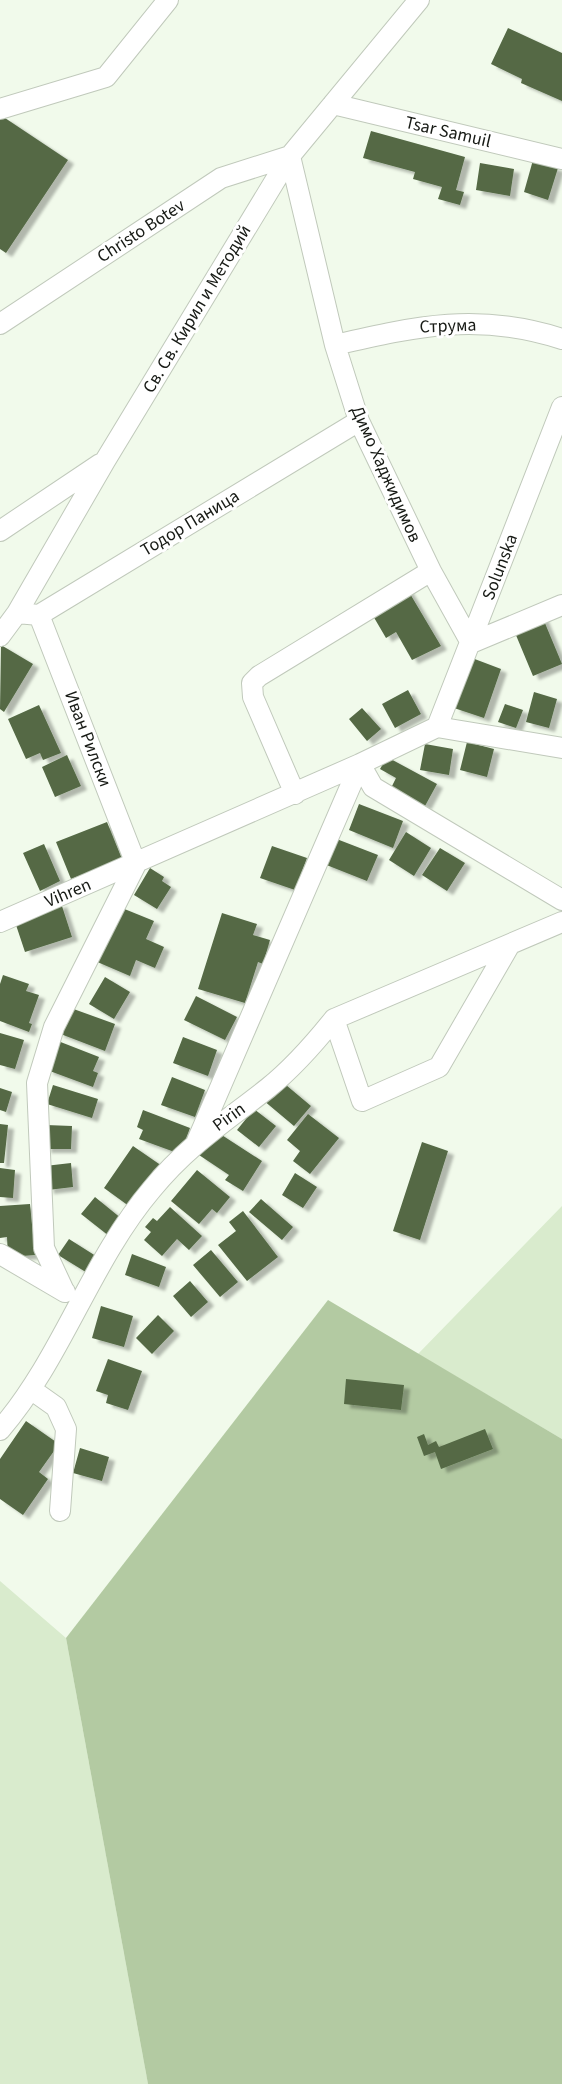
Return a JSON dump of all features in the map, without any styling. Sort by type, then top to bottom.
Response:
[{"type":"street","points":[[0,109],[106,77],[168,0]]},
{"type":"street","name":"Св. Св. Кирил и Методий","points":[[0,636],[17,613],[105,461],[290,156],[418,0]]},
{"type":"street","name":"Tsar Samuil","points":[[333,104],[562,159]]},
{"type":"street","name":"Christo Botev","points":[[0,324],[221,178],[290,156]]},
{"type":"street","name":"Димо Хаджидимов","points":[[290,156],[335,345],[359,420],[430,571],[471,642]]},
{"type":"street","name":"Струма","points":[[335,345],[419,325],[478,323],[528,328],[562,339]]},
{"type":"street","name":"Solunska","points":[[437,728],[562,407]]},
{"type":"street","name":"Тодор Паница","points":[[39,615],[359,420]]},
{"type":"street","points":[[0,531],[105,461]]},
{"type":"street","points":[[296,794],[253,697],[252,683],[259,676],[430,571]]},
{"type":"street","points":[[471,642],[562,605]]},
{"type":"street","points":[[17,613],[39,615]]},
{"type":"street","name":"Иван Рилски","points":[[39,615],[136,864]]},
{"type":"street","points":[[437,728],[562,748]]},
{"type":"street","name":"Vihren","points":[[0,922],[296,794],[437,728]]},
{"type":"street","points":[[360,764],[373,787],[562,900]]},
{"type":"street","points":[[197,1141],[360,764]]},
{"type":"street","points":[[64,1291],[44,1248],[37,1083],[54,1027],[136,864]]},
{"type":"street","name":"Pirin","points":[[0,1430],[32,1390],[81,1304],[116,1235],[152,1188],[197,1141],[270,1087],[310,1050],[334,1019],[562,922]]},
{"type":"street","points":[[334,1019],[362,1101],[440,1067],[509,946]]},
{"type":"street","points":[[0,1254],[64,1291],[81,1304]]},
{"type":"street","points":[[32,1390],[56,1407],[66,1429],[60,1511]]},
{"type":"green space","points":[[562,1206],[562,1439],[418,1354]]},
{"type":"green space","points":[[328,1300],[562,1439],[562,2084],[148,2084],[66,1638]]},
{"type":"green space","points":[[0,1581],[66,1638],[148,2084],[0,2084]]},
{"type":"building","points":[[508,28],[562,53],[562,101],[521,83],[522,79],[491,64]]},
{"type":"building","points":[[5,118],[68,160],[6,253],[0,249],[0,119]]},
{"type":"building","points":[[371,131],[465,157],[456,190],[464,192],[460,205],[438,199],[442,187],[413,179],[415,172],[363,158]]},
{"type":"building","points":[[533,160],[558,168],[548,200],[524,192]]},
{"type":"building","points":[[480,163],[514,169],[510,196],[476,190]]},
{"type":"building","points":[[406,587],[441,646],[412,660],[396,632],[386,638],[369,609]]},
{"type":"building","points":[[542,616],[562,664],[533,676],[513,628]]},
{"type":"building","points":[[1,645],[33,664],[4,712],[0,709]]},
{"type":"building","points":[[472,658],[501,669],[484,718],[454,708]]},
{"type":"building","points":[[408,690],[421,714],[395,728],[382,704]]},
{"type":"building","points":[[534,692],[557,699],[549,728],[526,722]]},
{"type":"building","points":[[505,704],[523,710],[516,728],[498,722]]},
{"type":"building","points":[[39,705],[61,753],[43,760],[40,753],[26,759],[8,719]]},
{"type":"building","points":[[362,708],[381,729],[367,741],[349,719]]},
{"type":"building","points":[[467,742],[494,749],[487,777],[460,770]]},
{"type":"building","points":[[425,744],[453,749],[449,775],[420,770]]},
{"type":"building","points":[[67,755],[81,786],[55,797],[42,767]]},
{"type":"building","points":[[387,757],[437,784],[425,806],[391,788],[396,778],[380,769]]},
{"type":"building","points":[[359,804],[403,821],[393,848],[349,830]]},
{"type":"building","points":[[107,822],[122,859],[71,879],[56,842]]},
{"type":"building","points":[[406,832],[431,848],[414,876],[389,860]]},
{"type":"building","points":[[334,838],[378,855],[367,881],[324,864]]},
{"type":"building","points":[[44,844],[60,881],[40,891],[23,853]]},
{"type":"building","points":[[272,846],[307,858],[295,890],[260,878]]},
{"type":"building","points":[[440,848],[465,863],[447,891],[422,875]]},
{"type":"building","points":[[150,868],[164,877],[162,881],[171,887],[157,909],[134,895]]},
{"type":"building","points":[[61,903],[72,937],[25,952],[14,919]]},
{"type":"building","points":[[122,908],[154,921],[146,939],[164,947],[155,968],[136,960],[130,976],[95,961],[102,945],[106,946]]},
{"type":"building","points":[[222,913],[257,924],[253,935],[270,940],[263,964],[258,962],[245,1003],[198,989]]},
{"type":"building","points":[[3,975],[29,984],[26,991],[39,995],[29,1023],[32,1024],[29,1032],[0,1021],[0,984]]},
{"type":"building","points":[[105,977],[130,992],[114,1019],[89,1004]]},
{"type":"building","points":[[196,996],[237,1017],[225,1040],[184,1020]]},
{"type":"building","points":[[68,1007],[115,1024],[105,1051],[58,1033]]},
{"type":"building","points":[[0,1033],[24,1040],[15,1069],[0,1065]]},
{"type":"building","points":[[183,1037],[217,1050],[208,1076],[173,1063]]},
{"type":"building","points":[[58,1041],[99,1057],[93,1071],[98,1073],[93,1087],[47,1070]]},
{"type":"building","points":[[172,1077],[205,1090],[195,1117],[161,1105]]},
{"type":"building","points":[[280,1080],[311,1106],[294,1126],[263,1100]]},
{"type":"building","points":[[53,1085],[98,1099],[92,1118],[47,1104]]},
{"type":"building","points":[[0,1088],[12,1092],[6,1112],[0,1110]]},
{"type":"building","points":[[254,1109],[276,1126],[259,1147],[237,1130]]},
{"type":"building","points":[[143,1110],[190,1128],[180,1154],[139,1139],[143,1130],[137,1127]]},
{"type":"building","points":[[308,1114],[339,1138],[310,1174],[293,1161],[300,1151],[287,1140]]},
{"type":"building","points":[[0,1124],[8,1125],[4,1163],[0,1163]]},
{"type":"building","points":[[46,1125],[72,1126],[71,1149],[45,1149]]},
{"type":"building","points":[[214,1130],[262,1161],[243,1191],[225,1180],[229,1175],[199,1155]]},
{"type":"building","points":[[422,1142],[448,1151],[420,1240],[393,1231]]},
{"type":"building","points":[[133,1146],[162,1166],[133,1209],[104,1188]]},
{"type":"building","points":[[71,1163],[73,1187],[48,1190],[45,1166]]},
{"type":"building","points":[[0,1168],[15,1170],[13,1198],[0,1197]]},
{"type":"building","points":[[197,1170],[230,1197],[217,1213],[212,1209],[199,1224],[171,1201]]},
{"type":"building","points":[[295,1173],[317,1187],[303,1208],[282,1195]]},
{"type":"building","points":[[95,1197],[122,1219],[109,1236],[81,1214]]},
{"type":"building","points":[[261,1199],[293,1227],[282,1240],[249,1212]]},
{"type":"building","points":[[30,1204],[35,1255],[8,1257],[7,1237],[0,1238],[0,1206]]},
{"type":"building","points":[[170,1207],[202,1236],[189,1250],[177,1239],[162,1256],[144,1240],[151,1232],[145,1227],[153,1218],[157,1221]]},
{"type":"building","points":[[243,1211],[278,1257],[247,1281],[218,1245],[236,1231],[229,1222]]},
{"type":"building","points":[[69,1239],[99,1258],[89,1274],[58,1255]]},
{"type":"building","points":[[211,1250],[238,1282],[220,1297],[193,1265]]},
{"type":"building","points":[[132,1254],[166,1267],[159,1287],[125,1275]]},
{"type":"building","points":[[190,1281],[208,1302],[191,1317],[173,1296]]},
{"type":"building","points":[[101,1306],[133,1316],[124,1347],[92,1338]]},
{"type":"building","points":[[158,1315],[174,1331],[152,1354],[136,1338]]},
{"type":"building","points":[[108,1359],[142,1371],[128,1410],[106,1403],[108,1395],[96,1391]]},
{"type":"building","points":[[346,1379],[404,1385],[401,1410],[344,1404]]},
{"type":"building","points":[[26,1421],[59,1444],[39,1472],[48,1479],[23,1515],[0,1499],[0,1459]]},
{"type":"building","points":[[485,1429],[493,1449],[441,1469],[435,1452],[424,1456],[417,1437],[424,1434],[428,1445],[436,1441],[439,1447]]},
{"type":"building","points":[[80,1448],[109,1457],[102,1481],[73,1473]]}]
